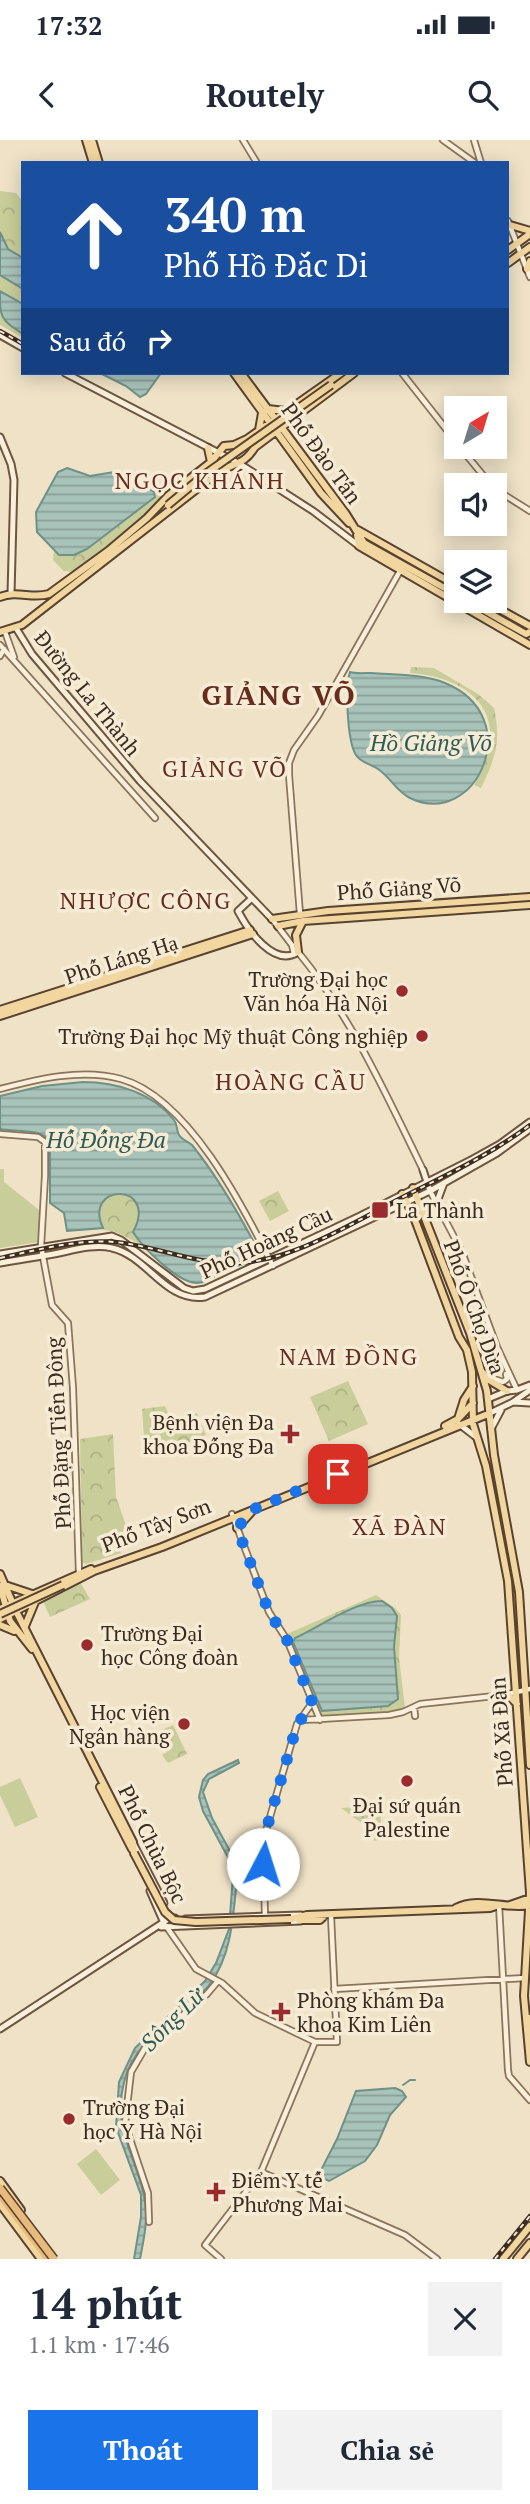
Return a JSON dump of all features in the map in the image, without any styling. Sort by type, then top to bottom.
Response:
[{"type":"highway","points":[[1,2191],[48,2259]]},
{"type":"highway","points":[[1,2191],[56,2259]]},
{"type":"main road","points":[[86,140],[92,145]]},
{"type":"main road","points":[[509,223],[530,233],[509,249]]},
{"type":"main road","points":[[509,262],[530,247]]},
{"type":"main road","points":[[529,273],[530,261]]},
{"type":"main road","points":[[0,335],[21,347]]},
{"type":"main road","points":[[69,375],[240,464],[313,511],[359,546],[400,571],[442,591]]},
{"type":"main road","name":"Phố Đào Tấn","points":[[236,375],[356,529]]},
{"type":"main road","name":"Phố Đào Tấn","points":[[242,375],[265,411]]},
{"type":"main road","points":[[149,521],[204,475],[343,375]]},
{"type":"main road","points":[[149,521],[169,495],[209,464],[224,446],[247,439],[294,405],[343,375]]},
{"type":"main road","points":[[2,632],[16,628],[50,597],[149,521],[224,468],[240,464],[249,457],[255,447],[282,433],[343,375]]},
{"type":"main road","points":[[294,405],[298,416]]},
{"type":"main road","points":[[259,430],[265,411],[285,411]]},
{"type":"main road","points":[[282,433],[298,416]]},
{"type":"main road","points":[[0,437],[11,464],[14,480],[11,594]]},
{"type":"main road","points":[[247,439],[247,443],[255,447]]},
{"type":"main road","points":[[208,448],[209,464]]},
{"type":"main road","points":[[209,464],[216,469],[216,474]]},
{"type":"main road","points":[[356,529],[359,546]]},
{"type":"main road","points":[[356,529],[444,579]]},
{"type":"main road","points":[[356,529],[364,543],[530,645]]},
{"type":"main road","points":[[0,597],[11,594],[50,597]]},
{"type":"main road","points":[[492,613],[529,631]]},
{"type":"main road","points":[[502,613],[529,631]]},
{"type":"main road","name":"Đường La Thành","points":[[16,628],[32,654],[136,776],[272,919]]},
{"type":"main road","name":"Phố Giảng Võ","points":[[278,926],[301,918],[405,904],[530,897]]},
{"type":"main road","points":[[252,898],[238,911],[263,945],[287,958],[296,953],[296,935],[301,918]]},
{"type":"main road","points":[[486,900],[487,908]]},
{"type":"main road","points":[[405,904],[406,914]]},
{"type":"main road","name":"Phố Giảng Võ","points":[[272,919],[406,914],[530,905]]},
{"type":"main road","name":"Phố Láng Hạ","points":[[0,1016],[19,1007],[251,932]]},
{"type":"main road","name":"Phố Láng Hạ","points":[[0,1010],[19,1007]]},
{"type":"main road","points":[[520,1133],[530,1122]]},
{"type":"main road","points":[[475,1162],[530,1129]]},
{"type":"main road","name":"Phố Hoàng Cầu","points":[[190,1294],[210,1288],[432,1190],[475,1162]]},
{"type":"main road","name":"Phố Hoàng Cầu","points":[[0,1263],[90,1247],[115,1248],[177,1292],[209,1296],[273,1266],[413,1188],[475,1162]]},
{"type":"main road","points":[[424,1172],[438,1177]]},
{"type":"main road","name":"Đường La Thành","points":[[424,1172],[432,1190]]},
{"type":"main road","points":[[438,1202],[444,1183]]},
{"type":"main road","name":"Phố Ô Chợ Dừa","points":[[413,1188],[472,1340],[488,1399]]},
{"type":"main road","name":"Phố Ô Chợ Dừa","points":[[402,1194],[412,1212],[463,1343],[472,1372],[474,1403]]},
{"type":"main road","name":"Phố Hoàng Cầu","points":[[0,1254],[97,1237],[115,1237],[190,1294]]},
{"type":"main road","points":[[434,1268],[442,1264]]},
{"type":"main road","points":[[463,1343],[472,1340]]},
{"type":"main road","points":[[482,1372],[489,1380],[507,1391],[518,1393],[530,1401]]},
{"type":"main road","points":[[459,1422],[464,1400],[472,1385]]},
{"type":"main road","points":[[513,1402],[518,1393],[530,1385]]},
{"type":"main road","points":[[518,1393],[530,1390]]},
{"type":"main road","points":[[459,1422],[474,1403],[507,1391]]},
{"type":"main road","name":"Phố Xã Đàn","points":[[488,1399],[496,1490],[507,1566],[528,1844],[530,1905],[524,1996],[525,2031],[530,2062]]},
{"type":"main road","points":[[488,1414],[513,1402],[530,1401]]},
{"type":"main road","name":"Phố Xã Đàn","points":[[474,1403],[473,1419],[496,1490],[517,1573],[528,1690],[530,1765]]},
{"type":"main road","points":[[491,1429],[496,1415],[503,1408]]},
{"type":"main road","name":"Phố Tây Sơn","points":[[4,1610],[113,1562],[255,1507],[459,1422],[488,1414]]},
{"type":"main road","points":[[459,1422],[479,1441]]},
{"type":"main road","points":[[237,1528],[255,1507]]},
{"type":"main road","name":"Phố Tây Sơn","points":[[4,1610],[63,1585],[79,1573],[113,1562]]},
{"type":"main road","points":[[0,1574],[4,1610]]},
{"type":"main road","points":[[2,1588],[31,1597],[24,1626]]},
{"type":"main road","name":"Phố Tây Sơn","points":[[9,1615],[27,1605],[31,1597]]},
{"type":"main road","name":"Phố Chùa Bộc","points":[[4,1610],[16,1611],[96,1774]]},
{"type":"main road","name":"Phố Chùa Bộc","points":[[4,1610],[17,1632],[31,1648],[131,1843],[168,1927]]},
{"type":"main road","points":[[0,1625],[17,1632]]},
{"type":"main road","points":[[507,1694],[517,1704]]},
{"type":"main road","points":[[131,1843],[164,1912],[174,1920],[195,1922],[308,1918]]},
{"type":"main road","points":[[514,1904],[529,1884]]},
{"type":"main road","points":[[514,1904],[530,1898]]},
{"type":"main road","points":[[0,2029],[158,1927],[235,1925],[327,1916],[454,1909],[462,1905],[490,1903],[530,1905]]},
{"type":"main road","points":[[514,1904],[529,1917]]},
{"type":"main road","name":"Phố Chùa Bộc","points":[[160,1905],[170,1918],[168,1927]]},
{"type":"main road","points":[[170,1918],[308,1918]]},
{"type":"main road","points":[[192,1918],[193,1926]]},
{"type":"main road","points":[[526,1988],[530,2031]]},
{"type":"main road","points":[[0,2181],[1,2191]]},
{"type":"main road","points":[[0,2204],[41,2259]]},
{"type":"main road","points":[[503,2259],[530,2226]]},
{"type":"main road","points":[[517,2259],[530,2242]]},
{"type":"street","points":[[243,140],[256,161]]},
{"type":"street","points":[[443,140],[472,161]]},
{"type":"street","points":[[474,140],[480,161]]},
{"type":"street","points":[[509,223],[529,273]]},
{"type":"street","points":[[404,375],[444,427]]},
{"type":"street","points":[[470,459],[481,473]]},
{"type":"street","points":[[507,497],[530,511]]},
{"type":"street","points":[[301,918],[289,775],[290,758],[318,716],[400,571]]},
{"type":"street","points":[[2,632],[16,661]]},
{"type":"street","points":[[2,647],[155,818]]},
{"type":"street","points":[[0,656],[2,647]]},
{"type":"street","name":"Đường La Thành","points":[[272,919],[315,974],[341,1014],[424,1172]]},
{"type":"street","points":[[0,1089],[61,1077],[90,1075],[121,1079],[151,1093],[190,1128],[241,1206],[273,1266]]},
{"type":"street","points":[[0,1134],[38,1137],[45,1142],[41,1246]]},
{"type":"street","name":"Đường La Thành","points":[[432,1190],[463,1252],[505,1366],[518,1393]]},
{"type":"street","name":"Phố Đặng Tiến Đông","points":[[41,1246],[52,1305],[68,1323],[73,1388],[79,1573]]},
{"type":"street","points":[[482,1372],[503,1382],[507,1379],[505,1366]]},
{"type":"street","points":[[232,1516],[269,1612],[285,1637],[320,1720]]},
{"type":"street","points":[[285,1637],[286,1631]]},
{"type":"street","points":[[302,1720],[389,1715],[420,1704],[528,1690]]},
{"type":"street","points":[[265,1917],[263,1841],[294,1735],[312,1702]]},
{"type":"street","points":[[414,1707],[415,1716]]},
{"type":"street","points":[[288,1731],[294,1735]]},
{"type":"street","points":[[499,1905],[508,2070],[509,2076],[530,2100]]},
{"type":"street","points":[[168,1927],[194,1967],[216,1980],[255,2013],[315,2042],[337,2042],[327,1916]]},
{"type":"street","points":[[334,1989],[525,1978]]},
{"type":"street","points":[[149,2222],[149,2199],[125,2124],[132,2068],[145,2049],[212,1989],[216,1980]]},
{"type":"street","points":[[221,2259],[205,2245],[261,2172],[315,2042]]},
{"type":"street","points":[[261,2172],[363,2215],[401,2234],[437,2259]]},
{"type":"green space","points":[[0,191],[16,193],[21,199],[21,337],[0,325]]},
{"type":"green space","points":[[154,492],[161,496],[158,503],[74,572],[64,571],[53,560],[54,551],[70,555],[87,549],[154,499]]},
{"type":"green space","points":[[411,667],[434,668],[478,694],[494,708],[496,749],[481,788],[474,785],[485,762],[490,742],[489,723],[482,707],[471,694],[455,684],[410,673]]},
{"type":"green space","points":[[0,1169],[4,1169],[4,1182],[39,1210],[39,1242],[0,1248]]},
{"type":"green space","points":[[278,1191],[289,1211],[270,1221],[259,1201]]},
{"type":"green space","points":[[117,1193],[135,1201],[138,1219],[133,1232],[142,1245],[116,1232],[104,1230],[100,1208],[106,1199]]},
{"type":"green space","points":[[348,1381],[368,1424],[329,1441],[310,1397]]},
{"type":"green space","points":[[165,1406],[172,1422],[197,1413],[206,1435],[170,1447],[144,1437],[142,1409]]},
{"type":"green space","points":[[113,1434],[116,1497],[128,1531],[114,1534],[121,1553],[86,1564],[82,1562],[80,1439]]},
{"type":"green space","points":[[80,1582],[90,1599],[50,1617],[43,1601]]},
{"type":"green space","points":[[376,1595],[401,1615],[399,1658],[405,1708],[394,1712],[321,1717],[287,1634]]},
{"type":"green space","points":[[173,1725],[187,1754],[168,1763],[162,1755],[167,1752],[161,1740],[156,1742],[153,1734]]},
{"type":"green space","points":[[20,1778],[38,1817],[15,1827],[0,1795],[0,1787]]},
{"type":"green space","points":[[380,1806],[382,1839],[374,1841],[373,1827],[367,1827],[341,1808]]},
{"type":"green space","points":[[96,2149],[120,2180],[101,2195],[77,2164]]},
{"type":"water","points":[[0,232],[8,249],[21,257],[21,288],[0,275]]},
{"type":"water","points":[[0,291],[21,303],[21,333],[6,321],[0,307]]},
{"type":"water","points":[[104,375],[160,375],[146,394],[140,397]]},
{"type":"water","points":[[67,468],[90,476],[120,471],[154,492],[155,497],[87,549],[74,555],[59,555],[37,532],[36,512],[58,472]]},
{"type":"water","name":"Hồ Giảng Võ","points":[[350,672],[428,678],[445,683],[470,699],[484,720],[488,743],[483,765],[472,785],[455,798],[434,804],[410,798],[382,772],[358,758],[353,748],[349,726]]},
{"type":"water","name":"Hố Đống Đa","points":[[83,1082],[108,1084],[133,1091],[145,1096],[165,1111],[175,1122],[179,1135],[202,1157],[236,1209],[258,1250],[253,1260],[227,1269],[202,1283],[180,1277],[162,1264],[138,1239],[133,1232],[139,1216],[137,1204],[130,1197],[120,1194],[110,1196],[103,1202],[99,1213],[103,1228],[67,1231],[64,1213],[50,1203],[50,1141],[34,1132],[0,1129],[0,1096],[42,1086]]},
{"type":"water","points":[[382,1601],[392,1608],[397,1616],[394,1647],[398,1699],[388,1706],[322,1711],[293,1642],[295,1638],[349,1610]]},
{"type":"water","name":"Sông Lừ","points":[[238,1760],[239,1763],[209,1779],[203,1792],[212,1818],[237,1864],[238,1871],[231,1929],[224,1958],[210,1984],[138,2052],[124,2082],[121,2099],[123,2127],[140,2181],[146,2212],[140,2259],[134,2259],[141,2217],[141,2195],[116,2127],[119,2082],[135,2048],[205,1981],[216,1963],[229,1929],[233,1875],[231,1863],[203,1811],[199,1797],[203,1780],[208,1774]]},
{"type":"water","points":[[395,2088],[402,2091],[406,2097],[390,2115],[377,2145],[365,2161],[329,2181],[318,2176],[337,2139],[356,2091]]},
{"type":"waterway","points":[[403,2085],[415,2080]]},
{"type":"railway","points":[[0,331],[21,343]]},
{"type":"railway","points":[[0,1258],[57,1246],[101,1241],[130,1244],[220,1263],[256,1261],[278,1256],[321,1240],[451,1173],[530,1125]]},
{"type":"railway","points":[[495,2259],[530,2216]]},
{"type":"place","name":"Trường Đại học Văn hóa Hà Nội","points":[[402,991]]},
{"type":"place","name":"Trường Đại học Mỹ thuật Công nghiệp","points":[[422,1036]]},
{"type":"place","name":"La Thành","points":[[380,1210]]},
{"type":"place","name":"Bệnh viện Đa khoa Đống Đa","points":[[290,1434]]},
{"type":"place","name":"Trường Đại học Công đoàn","points":[[87,1645]]},
{"type":"place","name":"Học viện Ngân hàng","points":[[184,1724]]},
{"type":"place","name":"Đại sứ quán Palestine","points":[[407,1781]]},
{"type":"place","name":"Phòng khám Đa khoa Kim Liên","points":[[281,2012]]},
{"type":"place","name":"Trường Đại học Y Hà Nội","points":[[69,2119]]},
{"type":"place","name":"Điểm Y tế Phương Mai","points":[[216,2192]]},
{"type":"district","name":"NGỌC KHÁNH","points":[[200,480]]},
{"type":"district","name":"GIẢNG VÕ","points":[[279,694]]},
{"type":"district","name":"GIẢNG VÕ","points":[[225,768]]},
{"type":"district","name":"NHƯỢC CÔNG","points":[[146,900]]},
{"type":"district","name":"HOÀNG CẦU","points":[[291,1081]]},
{"type":"district","name":"NAM ĐỒNG","points":[[349,1356]]},
{"type":"district","name":"XÃ ĐÀN","points":[[400,1526]]},
{"type":"route","points":[[263,1864],[263,1841],[294,1735],[312,1702],[287,1640],[269,1612],[237,1528],[254,1509],[338,1474]]}]
